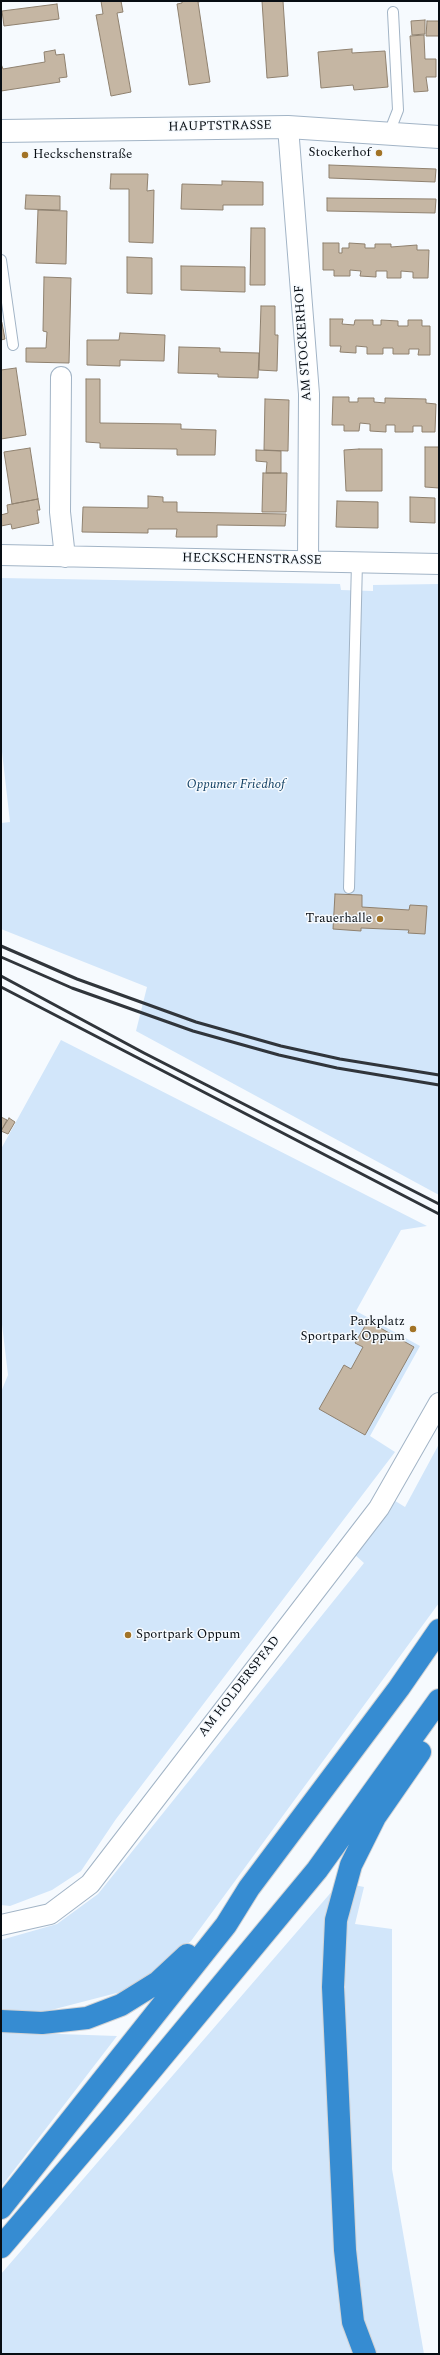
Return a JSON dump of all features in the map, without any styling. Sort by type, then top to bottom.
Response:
[{"type":"highway","points":[[1,2208],[226,1925],[249,1888],[399,1688],[439,1630]]},
{"type":"highway","points":[[1,2247],[108,2122],[317,1870],[439,1700]]},
{"type":"highway","points":[[365,2354],[353,2322],[345,2250],[333,1987],[336,1920],[351,1865],[375,1817],[439,1724]]},
{"type":"highway","points":[[1,2021],[42,2023],[87,2018],[121,2005],[158,1982],[249,1888]]},
{"type":"main road","name":"HAUPTSTRASSE","points":[[1,131],[288,127],[439,137]]},
{"type":"street","name":"AM STOCKERHOF","points":[[288,127],[309,394],[308,560]]},
{"type":"street","points":[[61,377],[60,505],[66,557]]},
{"type":"street","name":"HECKSCHENSTRASSE","points":[[1,555],[308,560],[439,564]]},
{"type":"street","name":"AM HOLDERSPFAD","points":[[1,1925],[50,1914],[90,1884],[379,1508],[439,1403]]},
{"type":"lane","points":[[389,133],[398,110],[392,12]]},
{"type":"lane","points":[[1,260],[13,345]]},
{"type":"lane","points":[[349,888],[357,562]]},
{"type":"green space","name":"Oppumer Friedhof","points":[[1,578],[340,584],[341,590],[373,591],[373,585],[439,584],[439,1195],[136,1031],[147,987],[1,929],[1,823],[10,822],[1,743]]},
{"type":"green space","name":"Sportpark Oppum","points":[[61,1040],[427,1226],[401,1230],[356,1311],[420,1346],[370,1436],[395,1452],[116,1819],[81,1871],[52,1890],[10,1906],[1,1905],[1,1392],[8,1375],[1,1316],[1,1149]]},
{"type":"green space","points":[[439,1444],[439,1603],[191,1941],[132,1989],[1,2023],[1,1940],[57,1924],[98,1894],[364,1563],[353,1553],[392,1499],[405,1507]]},
{"type":"green space","points":[[340,1882],[364,1887],[355,1924],[392,1929],[392,2169],[424,2354],[1,2354],[1,2274]]},
{"type":"green space","points":[[1,2032],[117,2036],[1,2187]]},
{"type":"building","points":[[101,1],[121,1],[123,12],[117,13],[131,92],[111,96],[96,15],[103,14]]},
{"type":"building","points":[[182,1],[203,1],[198,2],[210,82],[189,85],[177,4],[182,3]]},
{"type":"building","points":[[262,1],[283,1],[288,76],[267,78]]},
{"type":"building","points":[[57,4],[59,19],[4,26],[2,11]]},
{"type":"building","points":[[425,20],[425,34],[412,35],[411,21]]},
{"type":"building","points":[[427,21],[439,21],[439,36],[426,36]]},
{"type":"building","points":[[424,35],[425,59],[436,59],[436,77],[426,77],[428,91],[414,92],[410,36]]},
{"type":"building","points":[[352,49],[352,53],[385,51],[388,87],[354,90],[353,85],[321,88],[318,52]]},
{"type":"building","points":[[55,50],[56,55],[64,54],[67,77],[59,78],[60,82],[1,91],[1,64],[3,69],[45,62],[44,52]]},
{"type":"building","points":[[329,165],[436,169],[435,182],[329,178]]},
{"type":"building","points":[[111,174],[148,174],[147,191],[154,190],[153,243],[129,242],[129,189],[110,189]]},
{"type":"building","points":[[222,181],[263,182],[263,205],[223,205],[223,210],[181,209],[182,184],[222,185]]},
{"type":"building","points":[[26,195],[60,196],[60,210],[25,209]]},
{"type":"building","points":[[327,198],[436,199],[435,213],[327,211]]},
{"type":"building","points":[[38,210],[67,211],[66,264],[36,263]]},
{"type":"building","points":[[251,228],[265,228],[265,285],[250,285]]},
{"type":"building","points":[[323,243],[339,243],[339,253],[342,253],[342,248],[349,248],[349,243],[365,244],[365,248],[375,248],[375,244],[391,244],[391,247],[417,245],[417,250],[429,250],[428,278],[413,278],[413,272],[401,271],[401,278],[387,278],[387,271],[376,271],[376,277],[360,276],[361,271],[350,270],[350,276],[334,276],[334,270],[323,270]]},
{"type":"building","points":[[127,257],[152,258],[152,294],[127,293]]},
{"type":"building","points":[[181,266],[245,267],[245,292],[181,290]]},
{"type":"building","points":[[44,277],[71,278],[69,363],[26,362],[26,348],[46,348],[47,332],[43,331]]},
{"type":"building","points":[[261,306],[275,306],[275,335],[278,335],[277,371],[259,370]]},
{"type":"building","points":[[330,319],[343,319],[342,324],[354,325],[355,320],[373,320],[373,325],[381,325],[381,320],[398,321],[398,326],[408,326],[408,320],[422,320],[422,326],[430,326],[430,355],[418,355],[419,349],[409,349],[409,354],[393,354],[393,348],[383,348],[383,354],[367,354],[367,347],[356,346],[356,353],[340,352],[341,346],[330,346]]},
{"type":"building","points":[[2,323],[5,339],[1,340],[1,324]]},
{"type":"building","points":[[120,333],[165,335],[164,361],[120,360],[120,366],[87,365],[87,340],[119,340]]},
{"type":"building","points":[[179,347],[220,348],[220,352],[259,353],[258,378],[218,377],[218,374],[178,373]]},
{"type":"building","points":[[16,368],[26,435],[1,439],[1,370]]},
{"type":"building","points":[[86,379],[100,379],[100,423],[181,424],[181,429],[216,430],[215,455],[177,455],[177,449],[100,448],[100,443],[86,442]]},
{"type":"building","points":[[333,397],[349,397],[349,402],[358,402],[358,398],[374,398],[374,402],[385,403],[385,398],[426,399],[426,403],[436,404],[435,432],[422,432],[422,426],[413,426],[413,432],[395,432],[395,425],[386,425],[386,432],[370,431],[370,424],[360,423],[359,431],[344,431],[344,425],[332,425]]},
{"type":"building","points":[[265,399],[289,400],[288,451],[264,450]]},
{"type":"building","points":[[425,447],[439,447],[439,488],[425,487]]},
{"type":"building","points":[[30,448],[38,499],[12,504],[4,452]]},
{"type":"building","points":[[382,449],[382,491],[346,491],[344,450]]},
{"type":"building","points":[[256,450],[281,451],[281,473],[266,473],[267,462],[256,461]]},
{"type":"building","points":[[263,473],[287,473],[286,512],[262,512]]},
{"type":"building","points":[[148,496],[163,497],[163,502],[177,502],[177,512],[286,514],[285,526],[217,525],[217,537],[176,537],[177,529],[148,529],[148,533],[82,532],[83,507],[148,508]]},
{"type":"building","points":[[410,497],[435,498],[435,523],[410,522]]},
{"type":"building","points":[[38,499],[40,510],[37,510],[39,523],[12,529],[11,524],[1,526],[1,515],[8,513],[7,505]]},
{"type":"building","points":[[337,501],[378,502],[378,528],[336,527]]},
{"type":"building","name":"Trauerhalle","points":[[335,894],[362,895],[362,907],[409,910],[410,905],[427,906],[425,934],[408,933],[409,930],[361,928],[361,931],[333,929]]},
{"type":"building","points":[[1,1117],[7,1120],[1,1131]]},
{"type":"building","points":[[9,1118],[15,1122],[8,1134],[1,1131]]},
{"type":"building","points":[[368,1321],[414,1347],[365,1435],[319,1409],[344,1365],[351,1369],[363,1347],[355,1343]]},
{"type":"railway","points":[[1,946],[77,979],[196,1022],[281,1046],[340,1059],[439,1075]]},
{"type":"railway","points":[[1,957],[72,988],[193,1031],[279,1055],[337,1068],[439,1085]]},
{"type":"railway","points":[[1,976],[144,1053],[439,1204]]},
{"type":"railway","points":[[1,987],[439,1214]]},
{"type":"place","name":"Stockerhof","points":[[379,153]]},
{"type":"place","name":"Heckschenstraße","points":[[25,155]]},
{"type":"place","name":"Trauerhalle","points":[[380,919]]},
{"type":"place","name":"Parkplatz Sportpark Oppum","points":[[413,1329]]},
{"type":"place","name":"Sportpark Oppum","points":[[128,1635]]}]
